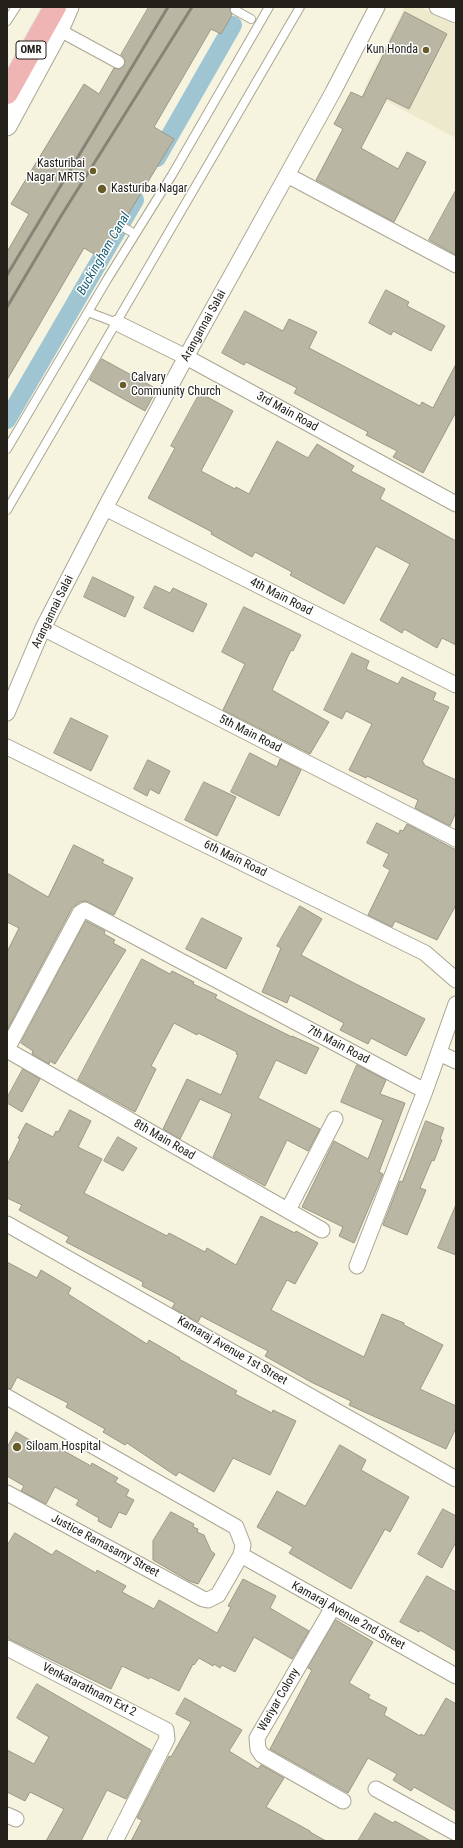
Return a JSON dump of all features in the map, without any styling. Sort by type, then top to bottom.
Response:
[{"type":"main road","points":[[7,66],[42,7]]},
{"type":"main road","name":"OMR","points":[[7,93],[55,7]]},
{"type":"street","name":"OMR","points":[[7,126],[59,30],[69,7]]},
{"type":"street","name":"Arangannai Salai","points":[[7,713],[43,628],[186,357],[288,175],[377,7]]},
{"type":"street","points":[[437,7],[456,16]]},
{"type":"street","points":[[59,30],[118,62]]},
{"type":"street","points":[[288,175],[456,265]]},
{"type":"street","name":"3rd Main Road","points":[[117,322],[186,357],[456,504]]},
{"type":"street","name":"4th Main Road","points":[[106,508],[456,685]]},
{"type":"street","name":"5th Main Road","points":[[43,628],[456,839]]},
{"type":"street","name":"6th Main Road","points":[[7,747],[425,952],[456,980]]},
{"type":"street","name":"7th Main Road","points":[[7,1049],[80,912],[85,910],[425,1091]]},
{"type":"street","points":[[357,1266],[440,1052],[456,1004]]},
{"type":"street","name":"8th Main Road","points":[[7,1049],[322,1230]]},
{"type":"street","points":[[440,1052],[456,1061]]},
{"type":"street","points":[[288,1210],[335,1120]]},
{"type":"street","name":"Kamaraj Avenue 1st Street","points":[[7,1224],[456,1479]]},
{"type":"street","points":[[7,1397],[236,1527],[243,1545],[241,1554]]},
{"type":"street","name":"Justice Ramasamy Street","points":[[7,1493],[203,1599],[208,1600],[218,1594],[241,1554]]},
{"type":"street","name":"Kamaraj Avenue 2nd Street","points":[[241,1554],[456,1676]]},
{"type":"street","name":"Wariyar Colony","points":[[333,1607],[257,1738],[257,1744],[262,1755],[343,1801]]},
{"type":"street","name":"Venkatarathnam Ext 2","points":[[7,1648],[162,1727],[167,1734],[165,1743],[115,1841]]},
{"type":"street","points":[[376,1789],[456,1833]]},
{"type":"lane","points":[[7,21],[16,7]]},
{"type":"lane","points":[[7,449],[88,312],[172,175],[269,7]]},
{"type":"lane","points":[[7,510],[300,7]]},
{"type":"lane","points":[[235,10],[251,19]]},
{"type":"lane","points":[[121,226],[130,231]]},
{"type":"lane","points":[[88,312],[117,322]]},
{"type":"shaded area","points":[[405,7],[420,7],[456,25],[456,138],[364,89]]},
{"type":"building","name":"Kasturibai Nagar MRTS","points":[[149,7],[230,7],[232,15],[221,34],[211,29],[154,127],[174,139],[124,221],[116,223],[118,231],[101,258],[84,248],[7,380],[7,252],[29,214],[11,204],[84,84],[99,94],[114,68],[119,69],[124,66],[125,61],[121,55]]},
{"type":"building","points":[[405,12],[447,34],[409,109],[387,98],[361,148],[398,169],[407,152],[426,162],[394,222],[316,180],[343,129],[334,124],[351,92],[362,97]]},
{"type":"building","points":[[456,190],[456,255],[429,240]]},
{"type":"building","points":[[386,290],[409,302],[407,306],[445,326],[431,351],[393,331],[391,335],[369,323]]},
{"type":"building","points":[[245,311],[283,331],[289,319],[317,332],[309,348],[420,406],[422,402],[433,408],[456,364],[456,412],[423,473],[393,457],[397,451],[366,435],[368,432],[294,393],[297,388],[246,362],[244,365],[222,353]]},
{"type":"building","name":"Calvary Community Church","points":[[102,359],[157,389],[145,411],[90,380]]},
{"type":"building","points":[[200,393],[233,411],[201,471],[235,489],[236,487],[249,494],[277,441],[308,458],[317,444],[354,466],[351,471],[385,489],[380,499],[456,541],[456,645],[442,638],[437,648],[404,629],[402,633],[380,620],[410,564],[376,546],[344,604],[290,575],[292,572],[255,552],[252,557],[211,534],[212,532],[148,498],[175,448],[171,446]]},
{"type":"building","points":[[93,577],[134,597],[125,617],[84,597]]},
{"type":"building","points":[[155,586],[170,593],[173,588],[207,604],[193,632],[144,608]]},
{"type":"building","points":[[244,607],[301,635],[293,651],[291,650],[272,690],[329,722],[310,754],[223,710],[245,664],[222,652]]},
{"type":"building","points":[[352,653],[369,661],[366,669],[398,684],[402,677],[436,693],[433,700],[449,707],[422,762],[424,765],[456,780],[456,812],[450,826],[415,808],[418,800],[367,776],[366,778],[349,770],[372,724],[346,711],[342,719],[324,710]]},
{"type":"building","points":[[71,718],[108,736],[91,771],[54,753]]},
{"type":"building","points":[[250,753],[277,767],[280,759],[301,770],[279,816],[231,792]]},
{"type":"building","points":[[148,760],[170,771],[159,794],[150,789],[147,796],[134,789]]},
{"type":"building","points":[[204,782],[236,797],[217,836],[185,820]]},
{"type":"building","points":[[377,823],[399,834],[400,830],[403,831],[407,824],[456,850],[456,905],[437,940],[395,921],[392,927],[368,915],[390,870],[383,866],[389,854],[367,843]]},
{"type":"building","points":[[74,845],[104,860],[102,863],[133,878],[114,915],[85,901],[80,902],[72,908],[7,1030],[7,952],[19,928],[7,922],[7,873],[48,897]]},
{"type":"building","points":[[300,906],[322,919],[301,955],[425,1019],[406,1056],[371,1038],[368,1044],[340,1030],[344,1023],[290,995],[287,1003],[262,992],[281,948],[277,946]]},
{"type":"building","points":[[202,918],[242,938],[226,969],[186,949]]},
{"type":"building","points":[[86,921],[105,931],[104,934],[115,940],[113,943],[126,950],[55,1064],[50,1061],[49,1064],[32,1054],[33,1051],[21,1043]]},
{"type":"building","points":[[142,959],[170,974],[172,971],[194,982],[193,984],[217,995],[215,998],[292,1037],[319,1048],[306,1074],[276,1060],[258,1098],[320,1129],[308,1151],[287,1140],[265,1186],[213,1157],[232,1114],[200,1099],[180,1139],[163,1129],[187,1079],[221,1095],[238,1055],[236,1054],[237,1052],[198,1033],[197,1035],[174,1023],[151,1066],[156,1069],[135,1112],[78,1080]]},
{"type":"building","points":[[357,1065],[386,1080],[380,1094],[405,1103],[379,1172],[383,1174],[354,1243],[339,1236],[343,1227],[302,1207],[334,1141],[368,1159],[383,1120],[341,1102]]},
{"type":"building","points":[[23,1069],[40,1079],[22,1112],[7,1103],[7,1098]]},
{"type":"building","points":[[70,1110],[91,1121],[78,1147],[102,1159],[84,1193],[167,1236],[169,1233],[205,1252],[207,1248],[236,1265],[261,1216],[295,1233],[296,1231],[318,1243],[295,1284],[287,1280],[271,1310],[364,1357],[382,1314],[404,1323],[404,1325],[443,1345],[420,1389],[456,1406],[456,1428],[446,1449],[349,1405],[351,1401],[313,1383],[265,1356],[268,1351],[201,1316],[198,1322],[172,1308],[175,1303],[142,1286],[143,1282],[66,1242],[69,1237],[19,1210],[22,1205],[7,1198],[7,1165],[20,1139],[18,1138],[26,1123],[53,1137],[56,1131],[58,1132]]},
{"type":"building","points":[[426,1121],[444,1128],[440,1139],[442,1140],[434,1161],[432,1160],[420,1188],[426,1190],[407,1235],[383,1225]]},
{"type":"building","points":[[118,1137],[137,1148],[123,1171],[104,1161]]},
{"type":"building","points":[[456,1205],[456,1255],[438,1248]]},
{"type":"building","points":[[7,1262],[37,1278],[41,1270],[71,1288],[68,1294],[147,1344],[149,1340],[180,1358],[179,1359],[237,1391],[235,1394],[272,1413],[273,1410],[296,1421],[270,1475],[233,1458],[214,1492],[179,1472],[176,1476],[127,1443],[125,1445],[103,1432],[105,1429],[66,1407],[68,1403],[17,1377],[11,1389],[7,1388]]},
{"type":"building","points":[[16,1432],[45,1449],[48,1442],[91,1466],[92,1463],[118,1478],[115,1482],[129,1490],[126,1496],[134,1500],[126,1515],[119,1512],[111,1528],[98,1521],[99,1518],[76,1505],[79,1500],[55,1487],[46,1504],[21,1491],[24,1486],[7,1476],[7,1448]]},
{"type":"building","points":[[340,1445],[366,1460],[361,1470],[409,1497],[390,1532],[385,1529],[351,1589],[289,1553],[293,1547],[257,1527],[277,1491],[305,1506]]},
{"type":"building","points":[[443,1509],[456,1516],[456,1542],[442,1568],[418,1554]]},
{"type":"building","points":[[171,1512],[194,1524],[193,1527],[198,1529],[197,1532],[204,1535],[211,1551],[215,1554],[198,1584],[189,1581],[153,1560],[153,1541]]},
{"type":"building","points":[[15,1533],[52,1555],[56,1550],[96,1573],[97,1570],[126,1586],[122,1592],[154,1609],[159,1600],[217,1633],[231,1607],[228,1606],[243,1579],[276,1596],[270,1608],[309,1631],[292,1659],[254,1637],[235,1672],[222,1665],[220,1668],[214,1664],[213,1666],[199,1658],[194,1665],[193,1664],[179,1691],[122,1666],[111,1689],[7,1638],[7,1546]]},
{"type":"building","points":[[427,1576],[456,1592],[456,1651],[420,1630],[419,1632],[400,1622]]},
{"type":"building","points":[[336,1620],[373,1642],[349,1683],[370,1695],[368,1698],[387,1708],[384,1715],[420,1736],[421,1734],[424,1736],[446,1698],[456,1704],[456,1811],[414,1787],[411,1791],[393,1780],[397,1774],[368,1758],[348,1793],[270,1749],[312,1670],[308,1668]]},
{"type":"building","points":[[37,1684],[151,1750],[126,1799],[107,1790],[81,1841],[46,1841],[64,1809],[30,1792],[25,1801],[7,1792],[7,1750],[34,1764],[49,1737],[17,1718]]},
{"type":"building","points":[[185,1698],[242,1730],[229,1751],[258,1769],[261,1765],[284,1778],[266,1807],[326,1841],[131,1841],[142,1820],[137,1818],[169,1756],[171,1757],[191,1722],[176,1714]]},
{"type":"building","points":[[375,1813],[393,1823],[395,1821],[431,1841],[358,1841]]},
{"type":"waterway","name":"Buckingham Canal","points":[[157,158],[233,25]]},
{"type":"waterway","name":"Buckingham Canal","points":[[7,420],[135,200]]},
{"type":"railway","points":[[7,275],[168,7]]},
{"type":"railway","points":[[7,307],[61,216],[192,7]]},
{"type":"place","name":"Kun Honda","points":[[426,50]]},
{"type":"place","name":"Kasturibai Nagar MRTS","points":[[93,171]]},
{"type":"place","name":"Kasturiba Nagar","points":[[102,189]]},
{"type":"place","name":"Calvary Community Church","points":[[123,385]]},
{"type":"place","name":"Siloam Hospital","points":[[17,1447]]}]
